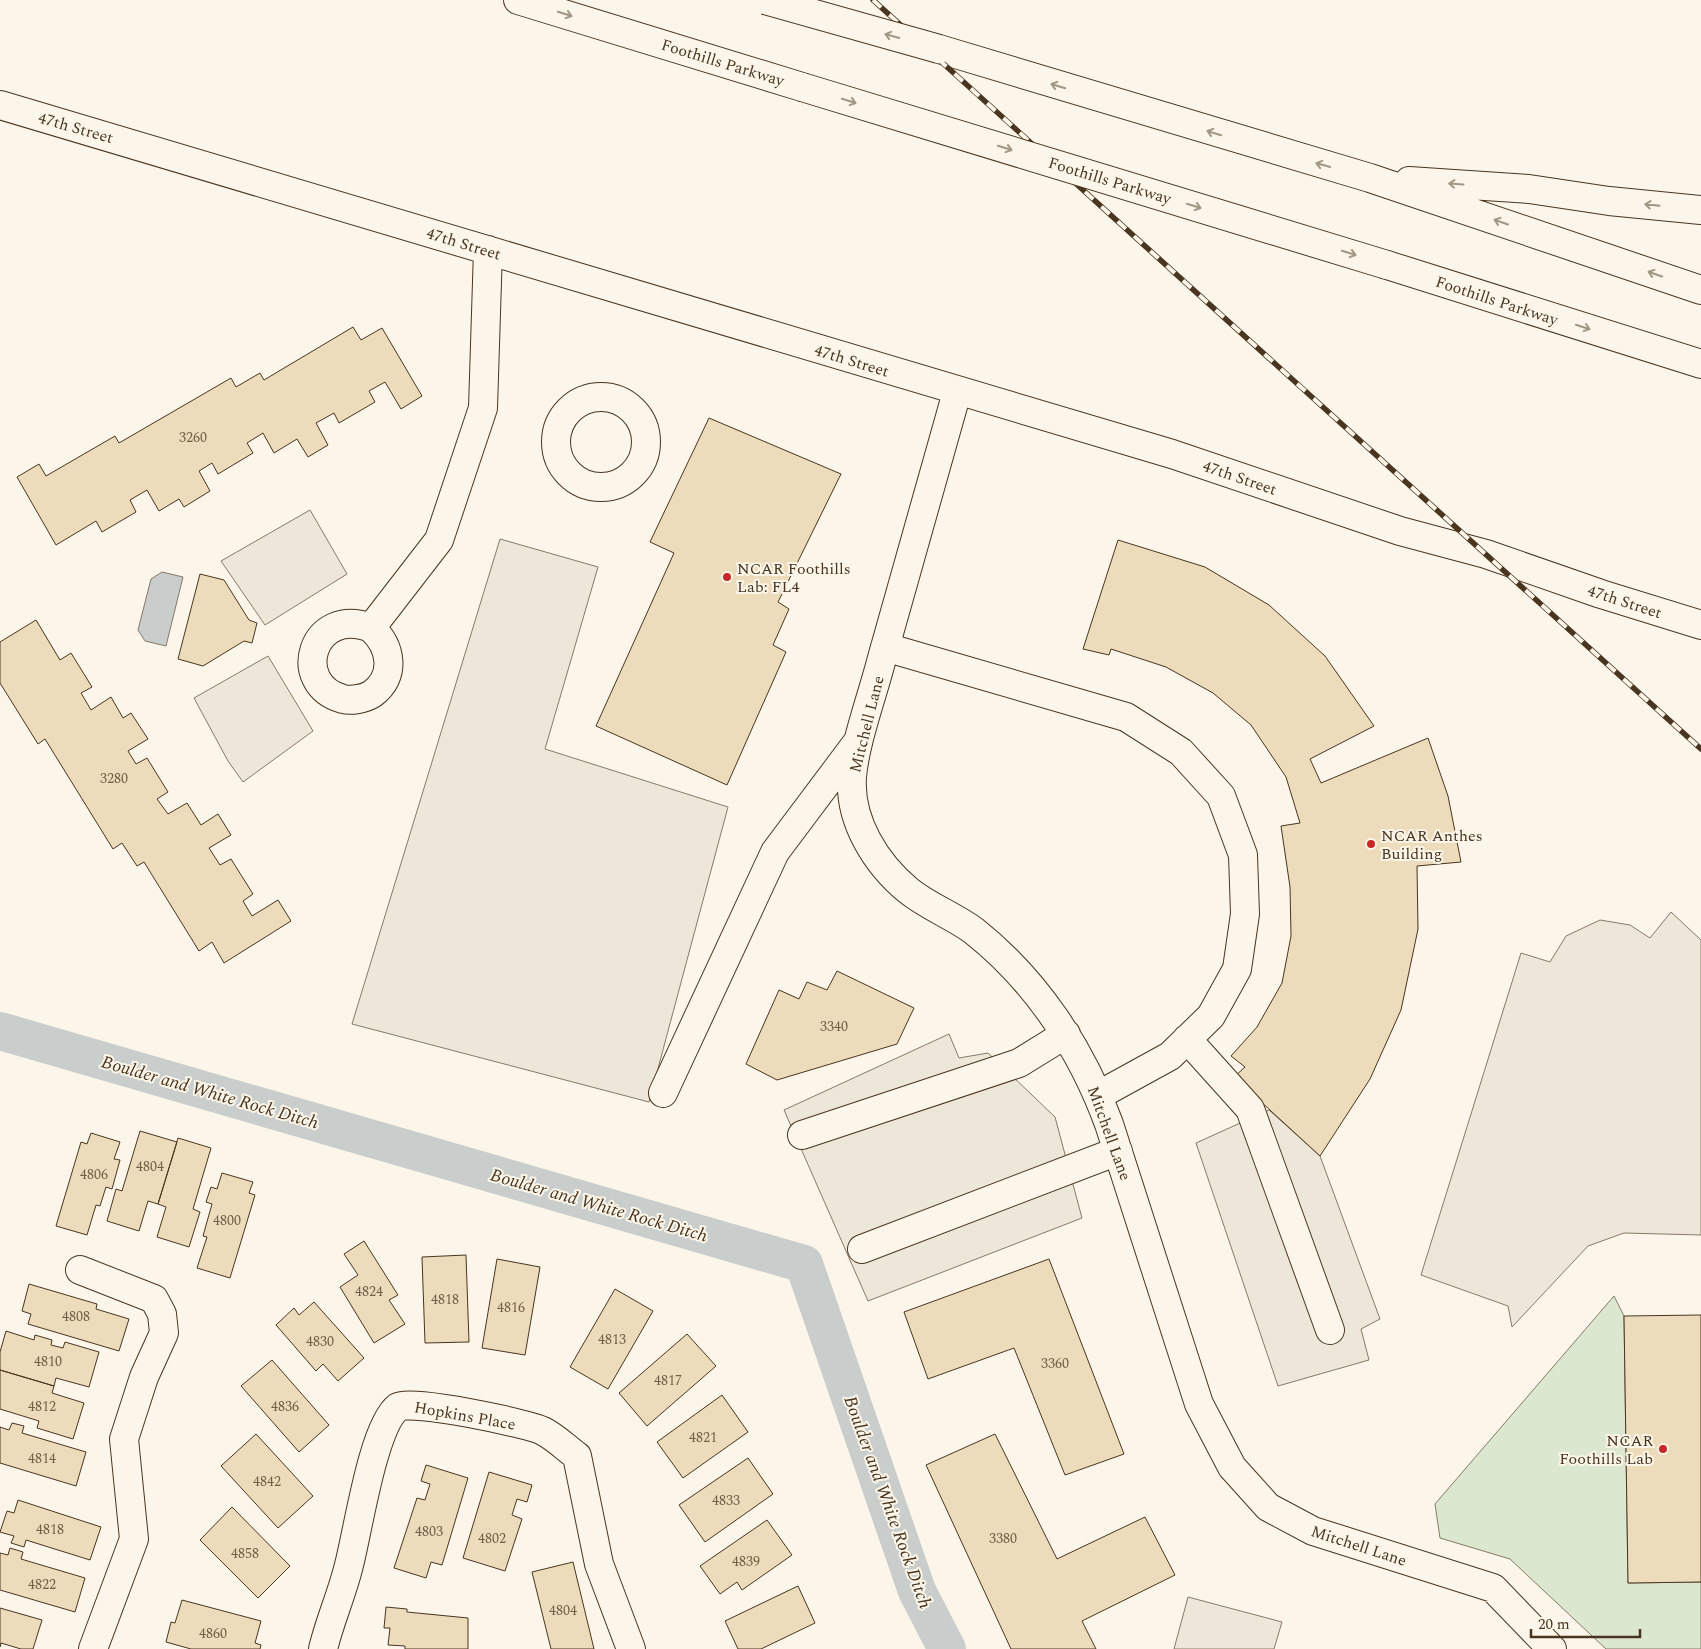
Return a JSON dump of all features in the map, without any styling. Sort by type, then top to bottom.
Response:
[{"type":"main road","name":"Foothills Parkway","points":[[518,0],[1387,264],[1701,364]]},
{"type":"main road","points":[[765,0],[938,49],[1260,147],[1370,178],[1701,290]]},
{"type":"main road","name":"47th Street","points":[[0,105],[957,392],[1172,454],[1400,532],[1486,554],[1601,594],[1701,625]]},
{"type":"main road","points":[[1370,178],[1529,189],[1609,201],[1701,210]]},
{"type":"main road","points":[[371,628],[439,540],[483,408],[488,250]]},
{"type":"main road","name":"Mitchell Lane","points":[[957,392],[885,647],[852,778],[857,817],[872,853],[909,891],[974,931],[988,944],[1024,978],[1066,1034],[1099,1096],[1199,1404],[1232,1467],[1268,1507],[1312,1531],[1493,1588],[1552,1649]]},
{"type":"main road","points":[[885,647],[1126,717],[1182,752],[1221,796],[1243,855],[1245,914],[1237,968],[1211,1016],[1170,1056],[1099,1096]]},
{"type":"main road","points":[[663,1093],[775,852],[861,738]]},
{"type":"main road","points":[[802,1135],[1019,1063],[1066,1034]]},
{"type":"main road","points":[[1187,1040],[1250,1109],[1330,1330]]},
{"type":"main road","points":[[862,1249],[1118,1151]]},
{"type":"main road","points":[[80,1270],[154,1299],[162,1314],[164,1333],[144,1377],[124,1439],[134,1539],[93,1649]]},
{"type":"main road","name":"Hopkins Place","points":[[324,1649],[349,1567],[378,1442],[388,1417],[400,1406],[415,1405],[506,1420],[543,1431],[577,1456],[599,1564],[631,1649]]},
{"type":"green space","points":[[1614,1296],[1624,1316],[1628,1583],[1701,1582],[1701,1649],[1606,1649],[1510,1559],[1440,1538],[1435,1504]]},
{"type":"shaded area","points":[[310,510],[347,574],[265,625],[221,561]]},
{"type":"shaded area","points":[[500,539],[598,567],[545,749],[728,807],[649,1102],[352,1024]]},
{"type":"shaded area","points":[[162,572],[183,577],[166,646],[145,641],[138,630],[151,579]]},
{"type":"shaded area","points":[[268,656],[313,731],[243,782],[228,761],[194,698]]},
{"type":"shaded area","points":[[1671,912],[1701,940],[1701,1235],[1624,1233],[1588,1246],[1512,1327],[1508,1306],[1421,1275],[1521,953],[1550,962],[1566,936],[1600,920],[1630,925],[1650,938]]},
{"type":"shaded area","points":[[949,1034],[959,1058],[988,1053],[1055,1117],[1082,1218],[868,1301],[784,1110]]},
{"type":"shaded area","points":[[1269,1110],[1320,1156],[1380,1319],[1361,1329],[1369,1360],[1278,1386],[1196,1143]]},
{"type":"shaded area","points":[[1188,1597],[1282,1622],[1274,1649],[1174,1649]]},
{"type":"building","points":[[353,327],[361,340],[382,328],[422,396],[401,409],[385,382],[369,391],[375,402],[339,423],[334,413],[316,423],[328,445],[308,457],[297,439],[274,453],[263,433],[247,443],[253,453],[218,474],[212,463],[199,471],[210,491],[184,507],[179,499],[159,511],[147,490],[130,500],[136,512],[102,532],[96,521],[56,545],[17,477],[39,464],[46,476],[115,436],[119,443],[231,378],[236,387],[260,373],[264,380]]},
{"type":"building","name":"NCAR Foothills Lab: FL4","points":[[709,418],[841,474],[778,602],[789,609],[773,645],[786,652],[727,785],[596,726],[674,553],[650,542]]},
{"type":"building","name":"NCAR Anthes Building","points":[[1118,540],[1205,567],[1269,605],[1325,656],[1374,726],[1310,759],[1321,783],[1428,738],[1448,796],[1461,862],[1417,866],[1418,929],[1401,1010],[1370,1079],[1320,1156],[1234,1077],[1245,1067],[1231,1056],[1257,1027],[1282,983],[1291,936],[1290,887],[1281,826],[1300,823],[1286,777],[1251,725],[1213,693],[1166,667],[1111,649],[1109,655],[1083,649]]},
{"type":"building","points":[[200,574],[224,580],[249,620],[257,623],[252,643],[244,641],[203,666],[178,659]]},
{"type":"building","points":[[36,620],[60,660],[71,653],[92,687],[81,693],[91,710],[111,697],[123,718],[131,713],[148,739],[128,751],[136,764],[147,758],[168,792],[157,799],[168,814],[187,803],[201,825],[218,814],[231,835],[209,848],[220,865],[231,859],[253,894],[243,901],[252,916],[278,900],[291,921],[224,963],[212,942],[199,951],[144,862],[137,866],[122,843],[113,849],[45,739],[38,744],[0,683],[0,642]]},
{"type":"building","points":[[837,971],[914,1008],[897,1044],[777,1080],[746,1064],[779,990],[799,999],[807,982],[827,990]]},
{"type":"building","points":[[140,1131],[177,1142],[158,1204],[148,1201],[139,1231],[107,1221],[116,1189],[122,1191]]},
{"type":"building","points":[[91,1133],[120,1142],[114,1159],[120,1160],[112,1189],[106,1187],[100,1206],[96,1205],[87,1235],[56,1226],[81,1142],[87,1144]]},
{"type":"building","points":[[178,1138],[211,1148],[193,1209],[200,1212],[189,1247],[157,1237],[166,1207],[158,1204]]},
{"type":"building","points":[[222,1173],[253,1182],[249,1193],[255,1195],[230,1278],[197,1268],[207,1237],[203,1236],[212,1204],[206,1202],[211,1187],[217,1189]]},
{"type":"building","points":[[364,1241],[398,1295],[389,1300],[405,1324],[374,1343],[340,1287],[358,1275],[344,1254]]},
{"type":"building","points":[[466,1255],[469,1342],[425,1343],[422,1257]]},
{"type":"building","points":[[497,1259],[540,1267],[525,1355],[482,1348]]},
{"type":"building","points":[[1049,1259],[1124,1454],[1065,1475],[1014,1348],[928,1379],[904,1312]]},
{"type":"building","points":[[29,1284],[97,1304],[96,1309],[129,1319],[119,1351],[28,1324],[31,1314],[22,1311]]},
{"type":"building","points":[[615,1289],[653,1311],[608,1389],[570,1367]]},
{"type":"building","points":[[314,1302],[364,1358],[338,1381],[323,1364],[316,1371],[276,1325],[294,1308],[299,1315]]},
{"type":"building","name":"NCAR Foothills Lab","points":[[1701,1315],[1701,1582],[1628,1583],[1624,1316]]},
{"type":"building","points":[[6,1331],[34,1340],[35,1335],[52,1340],[51,1345],[63,1348],[65,1342],[99,1352],[89,1387],[56,1378],[54,1386],[0,1370],[0,1352]]},
{"type":"building","points":[[687,1334],[716,1366],[647,1426],[619,1393]]},
{"type":"building","points":[[272,1360],[329,1425],[299,1452],[241,1386]]},
{"type":"building","points":[[0,1370],[54,1386],[52,1393],[84,1403],[73,1439],[37,1428],[39,1421],[0,1409]]},
{"type":"building","points":[[722,1395],[748,1432],[683,1478],[657,1442]]},
{"type":"building","points":[[12,1423],[24,1426],[22,1433],[86,1452],[76,1486],[0,1463],[0,1427],[9,1430]]},
{"type":"building","points":[[256,1434],[313,1496],[278,1528],[221,1466]]},
{"type":"building","points":[[995,1434],[1057,1559],[1145,1517],[1175,1575],[1082,1621],[1096,1649],[1011,1649],[926,1465]]},
{"type":"building","points":[[748,1458],[773,1494],[705,1542],[679,1505]]},
{"type":"building","points":[[426,1465],[468,1478],[442,1565],[431,1562],[426,1578],[394,1568],[417,1498],[425,1500],[430,1484],[421,1481]]},
{"type":"building","points":[[489,1472],[532,1485],[527,1502],[517,1499],[512,1515],[522,1519],[505,1571],[463,1558]]},
{"type":"building","points":[[18,1500],[101,1527],[90,1560],[26,1540],[24,1547],[11,1543],[14,1536],[0,1532],[7,1511],[14,1513]]},
{"type":"building","points":[[232,1507],[290,1566],[258,1598],[200,1540]]},
{"type":"building","points":[[767,1520],[792,1555],[742,1590],[737,1582],[720,1594],[700,1566]]},
{"type":"building","points":[[10,1548],[23,1552],[21,1559],[85,1578],[75,1612],[0,1590],[0,1553],[8,1555]]},
{"type":"building","points":[[573,1562],[594,1649],[551,1649],[532,1572]]},
{"type":"building","points":[[798,1586],[815,1623],[761,1649],[738,1649],[725,1621]]},
{"type":"building","points":[[182,1600],[261,1621],[255,1643],[261,1645],[260,1649],[191,1649],[166,1642],[171,1622],[175,1623]]},
{"type":"building","points":[[386,1607],[407,1609],[407,1612],[468,1618],[468,1649],[405,1649],[405,1646],[388,1645],[390,1628],[384,1628]]},
{"type":"building","points":[[0,1608],[42,1620],[33,1649],[21,1649],[1,1643],[0,1647]]},
{"type":"waterway","name":"Boulder and White Rock Ditch","points":[[0,1031],[804,1264],[917,1591],[947,1649]]},
{"type":"railway","points":[[873,0],[1701,749]]},
{"type":"place","name":"NCAR Foothills Lab: FL4","points":[[727,577]]},
{"type":"place","name":"NCAR Anthes Building","points":[[1371,844]]},
{"type":"place","name":"NCAR Foothills Lab","points":[[1663,1449]]}]
